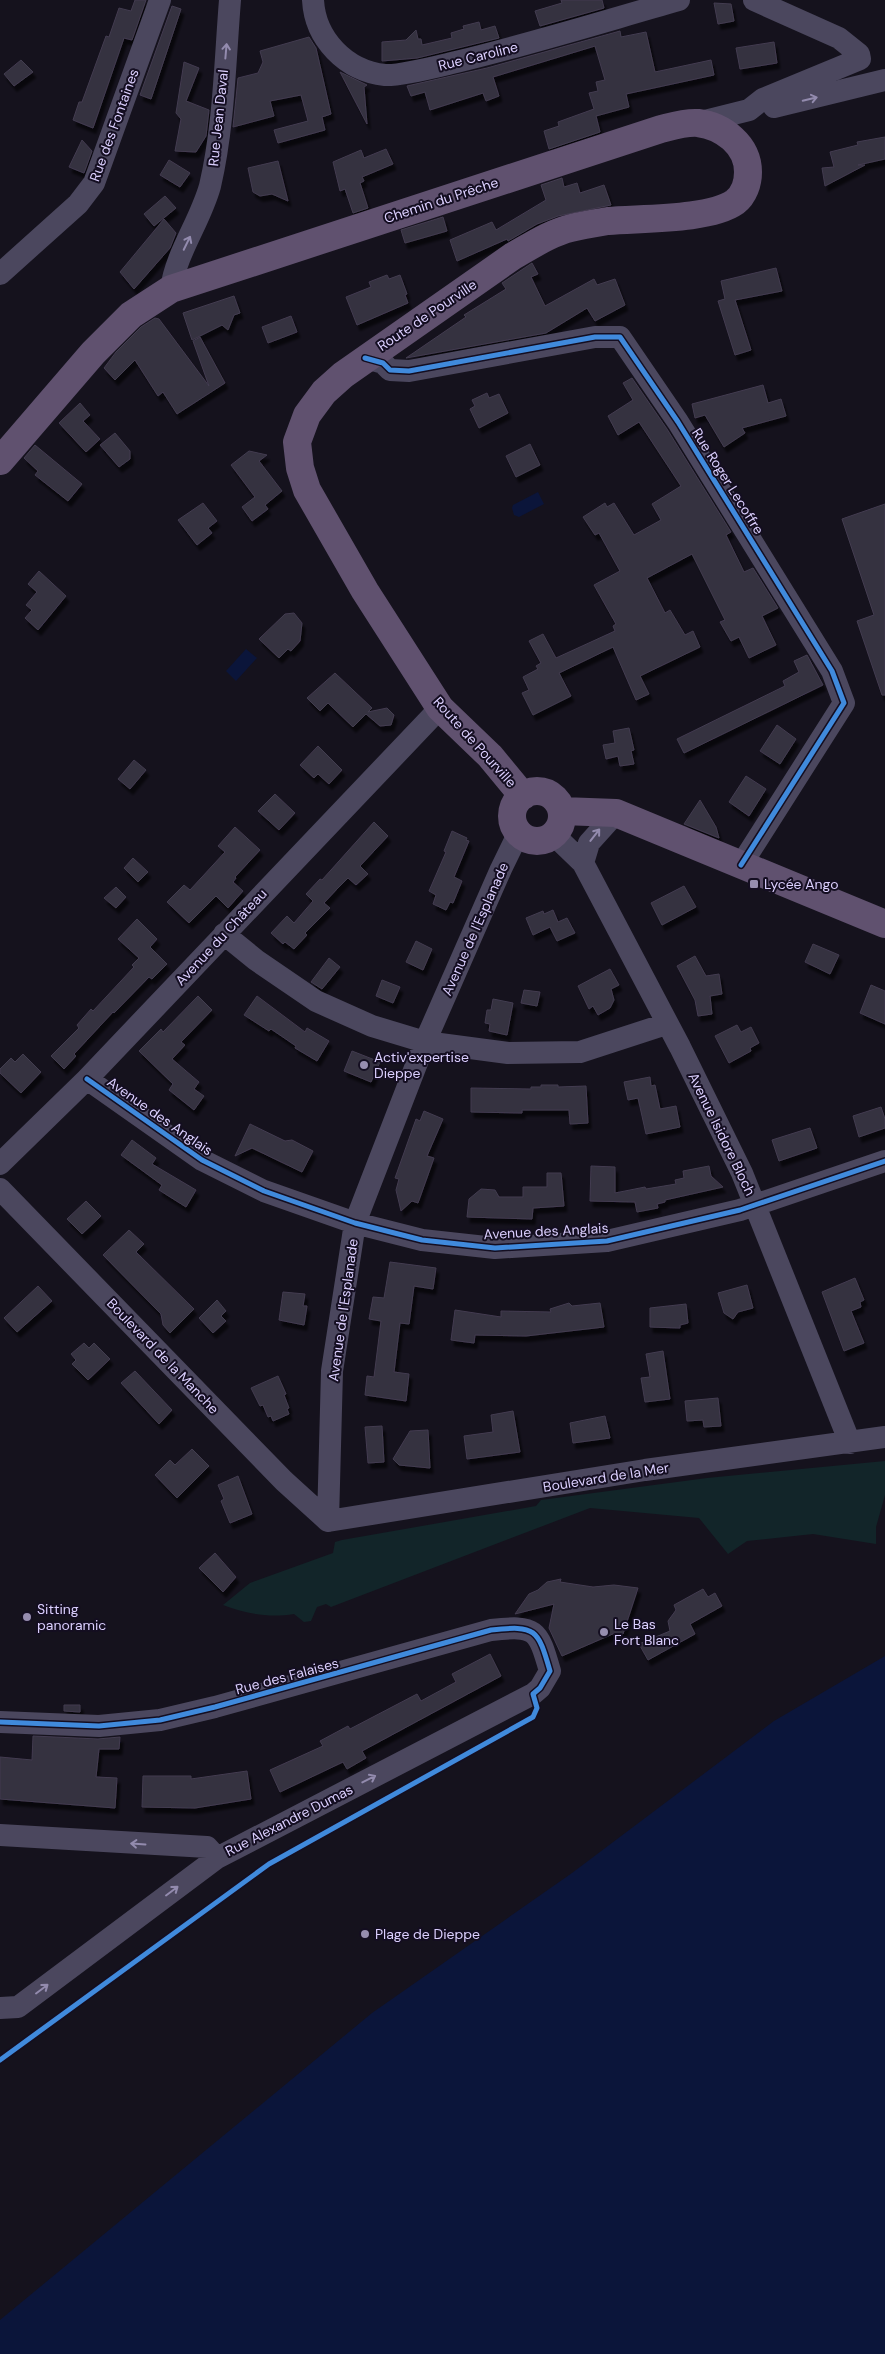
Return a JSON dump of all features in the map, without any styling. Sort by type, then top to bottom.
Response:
[{"type":"main road","name":"Chemin du Prêche","points":[[0,461],[87,360],[130,315],[171,288],[661,129],[680,124],[705,125]]},
{"type":"main road","name":"Route de Pourville","points":[[522,796],[490,756],[440,708],[365,590],[307,490],[300,468],[297,442],[307,414],[324,392],[365,358],[513,256],[541,240],[568,228],[606,222],[713,211],[736,201],[743,194],[747,182],[748,170],[745,159],[734,138],[705,125]]},
{"type":"main road","points":[[558,823],[554,797],[547,793],[538,791],[522,796],[513,809],[515,825],[519,832],[532,840],[547,838],[558,823],[616,813],[885,924]]},
{"type":"street","name":"Rue des Fontaines","points":[[0,274],[78,204],[94,183],[160,0]]},
{"type":"street","name":"Rue Jean Daval","points":[[171,288],[174,268],[200,218],[217,152],[230,0]]},
{"type":"street","name":"Rue Caroline","points":[[312,0],[313,14],[326,43],[350,65],[385,75],[429,68],[500,52],[679,0]]},
{"type":"street","points":[[749,110],[763,99],[860,59],[859,54],[839,38],[754,0]]},
{"type":"street","points":[[705,125],[749,110],[776,107],[885,80]]},
{"type":"street","name":"Rue Roger Lecoffre","points":[[365,358],[383,363],[390,370],[409,371],[595,337],[620,337],[678,422],[832,671],[844,703],[741,865]]},
{"type":"street","name":"Avenue du Château","points":[[0,1164],[87,1079],[440,708]]},
{"type":"street","points":[[582,863],[595,834],[616,813]]},
{"type":"street","name":"Avenue Isidore Bloch","points":[[558,823],[582,863],[684,1055],[756,1205],[850,1443]]},
{"type":"street","name":"Avenue de l'Esplanade","points":[[328,1521],[332,1371],[355,1223],[426,1042],[519,832]]},
{"type":"street","points":[[224,934],[256,960],[316,1001],[372,1026],[426,1042],[508,1053],[580,1052],[666,1024]]},
{"type":"street","name":"Avenue des Anglais","points":[[87,1079],[202,1160],[264,1191],[355,1223],[422,1240],[495,1248],[607,1241],[756,1205],[885,1160]]},
{"type":"street","name":"Boulevard de la Manche","points":[[0,1189],[284,1481],[328,1521]]},
{"type":"street","name":"Boulevard de la Mer","points":[[328,1521],[645,1470],[885,1437]]},
{"type":"street","name":"Rue des Falaises","points":[[0,1722],[99,1726],[160,1720],[347,1672],[491,1630],[520,1627],[535,1634],[542,1644],[550,1671]]},
{"type":"street","name":"Rue Alexandre Dumas","points":[[0,1835],[207,1847],[217,1858],[533,1694],[540,1688],[550,1671]]},
{"type":"street","points":[[0,2008],[18,2008],[217,1858]]},
{"type":"green space","points":[[885,1461],[885,1495],[876,1527],[876,1544],[813,1534],[747,1541],[728,1554],[699,1518],[590,1508],[331,1607],[326,1604],[317,1607],[311,1621],[304,1622],[294,1614],[276,1616],[258,1614],[223,1605],[250,1583],[333,1553],[335,1542],[342,1540],[536,1506],[541,1500],[707,1478]]},
{"type":"water","points":[[538,492],[544,504],[519,517],[514,515],[513,505]]},
{"type":"water","points":[[246,649],[257,658],[236,681],[226,671]]},
{"type":"water","points":[[885,1656],[885,2354],[0,2354],[0,2320],[372,2013],[572,1873],[774,1721]]},
{"type":"building","points":[[135,0],[146,0],[132,40],[124,38],[93,128],[73,120],[79,102],[82,102],[106,36],[109,37],[119,8],[131,11]]},
{"type":"building","points":[[561,0],[602,0],[604,8],[540,26],[535,11],[562,3]]},
{"type":"building","points":[[714,3],[731,4],[734,21],[718,24]]},
{"type":"building","points":[[172,6],[181,9],[151,99],[140,95]]},
{"type":"building","points":[[479,22],[481,30],[495,26],[499,38],[417,58],[382,61],[382,42],[406,40],[416,30],[422,45],[452,38],[451,33],[464,29],[463,26]]},
{"type":"building","points":[[620,31],[621,37],[646,32],[655,72],[711,60],[714,75],[626,94],[629,107],[596,116],[600,132],[549,149],[544,131],[559,126],[558,122],[594,109],[589,93],[598,91],[596,82],[605,80],[595,46],[493,77],[499,96],[486,101],[483,93],[430,110],[425,92],[411,96],[407,86],[487,68]]},
{"type":"building","points":[[309,37],[316,48],[331,114],[322,117],[325,130],[278,143],[274,130],[308,121],[301,95],[270,101],[274,116],[233,127],[238,78],[258,73],[263,62],[260,51]]},
{"type":"building","points":[[774,42],[777,63],[740,69],[736,48]]},
{"type":"building","points":[[21,60],[33,72],[14,86],[4,74]]},
{"type":"building","points":[[184,62],[199,68],[186,101],[209,110],[206,136],[196,152],[175,151],[181,119],[176,113]]},
{"type":"building","points":[[340,72],[367,85],[364,87],[367,124]]},
{"type":"building","points":[[885,137],[885,159],[858,165],[865,165],[825,186],[822,168],[834,167],[830,152],[858,145],[857,142]]},
{"type":"building","points":[[82,140],[92,151],[84,173],[69,167]]},
{"type":"building","points":[[386,149],[393,164],[362,177],[364,181],[360,183],[368,208],[353,213],[345,189],[340,191],[333,162],[361,150],[364,158]]},
{"type":"building","points":[[169,160],[190,173],[180,187],[160,175]]},
{"type":"building","points":[[278,161],[288,201],[272,194],[260,196],[253,192],[248,168]]},
{"type":"building","points":[[562,178],[564,187],[577,183],[580,193],[604,185],[611,205],[558,216],[537,224],[508,241],[507,239],[457,261],[450,240],[492,222],[496,230],[546,200],[541,185]]},
{"type":"building","points":[[165,196],[176,208],[154,226],[144,214]]},
{"type":"building","points":[[443,217],[447,231],[405,243],[401,230]]},
{"type":"building","points":[[164,219],[176,233],[170,248],[134,289],[120,272]]},
{"type":"building","points":[[532,263],[538,274],[531,277],[545,306],[594,279],[597,285],[615,279],[625,305],[595,321],[587,308],[546,333],[406,358],[466,317],[464,315],[506,289],[502,283]]},
{"type":"building","points":[[776,268],[782,291],[735,300],[751,350],[735,355],[718,301],[725,299],[721,281]]},
{"type":"building","points":[[387,275],[389,279],[400,275],[407,294],[405,295],[408,303],[357,325],[346,297],[371,287],[369,282]]},
{"type":"building","points":[[234,296],[240,313],[234,315],[228,330],[222,325],[192,340],[183,313]]},
{"type":"building","points":[[291,316],[297,332],[268,343],[262,327]]},
{"type":"building","points":[[155,318],[159,319],[209,386],[193,341],[200,337],[225,383],[177,414],[163,392],[158,396],[135,360],[115,380],[104,368],[116,352],[141,327]]},
{"type":"building","points":[[632,378],[667,429],[731,532],[726,535],[744,572],[753,568],[778,608],[762,616],[776,645],[749,658],[739,637],[731,641],[720,622],[725,620],[692,554],[647,578],[665,613],[670,610],[685,635],[693,631],[700,647],[640,676],[649,694],[636,700],[613,647],[559,673],[571,696],[533,715],[522,693],[529,690],[523,677],[538,669],[536,666],[541,663],[529,641],[543,634],[556,658],[615,631],[613,626],[616,624],[594,585],[620,571],[599,533],[595,535],[583,517],[605,503],[607,507],[614,503],[634,535],[661,520],[652,504],[681,486],[639,422],[618,435],[608,416],[633,400],[623,383]]},
{"type":"building","points":[[763,385],[768,403],[781,399],[786,416],[742,428],[745,433],[724,447],[705,415],[695,418],[692,404]]},
{"type":"building","points":[[487,393],[489,398],[499,394],[508,413],[479,428],[470,409],[475,406],[472,400]]},
{"type":"building","points":[[80,403],[90,415],[83,421],[100,439],[86,452],[59,423]]},
{"type":"building","points":[[115,433],[130,451],[130,459],[119,467],[100,445]]},
{"type":"building","points":[[530,444],[540,465],[516,477],[506,456]]},
{"type":"building","points":[[35,445],[82,484],[68,501],[35,475],[38,471],[24,458]]},
{"type":"building","points":[[249,451],[267,455],[259,461],[282,491],[265,505],[268,509],[252,521],[242,507],[255,497],[231,465]]},
{"type":"building","points":[[203,503],[217,521],[208,528],[212,533],[197,545],[178,520]]},
{"type":"building","points":[[885,504],[885,695],[882,695],[857,621],[874,615],[842,519]]},
{"type":"building","points":[[39,571],[66,596],[38,630],[25,618],[32,610],[26,605],[37,592],[28,584]]},
{"type":"building","points":[[294,613],[302,623],[300,641],[291,651],[288,649],[279,658],[259,639],[285,614]]},
{"type":"building","points":[[807,655],[823,685],[684,753],[677,739],[785,686],[783,681],[799,672],[794,661]]},
{"type":"building","points":[[335,673],[372,708],[368,712],[387,708],[394,715],[391,725],[380,726],[366,714],[353,727],[328,703],[320,711],[307,698]]},
{"type":"building","points":[[777,725],[796,739],[780,764],[760,751]]},
{"type":"building","points":[[629,728],[634,750],[631,751],[634,764],[620,766],[618,756],[606,759],[603,745],[615,743],[613,731]]},
{"type":"building","points":[[318,746],[342,770],[329,784],[318,774],[314,778],[300,765]]},
{"type":"building","points":[[134,760],[146,770],[130,789],[118,779]]},
{"type":"building","points":[[746,776],[766,789],[749,816],[729,802]]},
{"type":"building","points":[[275,794],[295,813],[279,830],[258,811]]},
{"type":"building","points":[[700,800],[716,827],[719,838],[684,824]]},
{"type":"building","points":[[374,822],[388,836],[360,866],[368,874],[356,885],[348,878],[337,889],[324,903],[330,908],[305,933],[307,935],[294,949],[285,942],[283,944],[271,933],[287,916],[294,923],[313,901],[306,894],[320,879],[322,880]]},
{"type":"building","points":[[235,827],[260,850],[235,877],[233,882],[243,891],[228,908],[216,896],[189,923],[167,902],[184,885],[190,890],[225,852],[218,846]]},
{"type":"building","points":[[452,831],[467,838],[466,840],[469,841],[454,877],[462,881],[453,903],[450,902],[446,910],[433,904],[436,895],[429,891],[446,852],[444,851]]},
{"type":"building","points":[[133,858],[148,872],[138,882],[124,868]]},
{"type":"building","points":[[684,886],[696,907],[662,925],[651,903]]},
{"type":"building","points":[[116,887],[126,897],[116,908],[104,898]]},
{"type":"building","points":[[553,910],[558,922],[567,918],[575,933],[557,941],[550,927],[533,935],[526,918],[543,911],[544,914]]},
{"type":"building","points":[[137,919],[157,939],[150,947],[167,964],[152,979],[149,977],[113,1012],[74,1054],[76,1056],[64,1069],[51,1056],[79,1028],[77,1025],[91,1009],[93,1011],[134,967],[132,965],[139,958],[118,939]]},
{"type":"building","points":[[416,941],[432,949],[423,970],[406,962]]},
{"type":"building","points":[[813,944],[839,955],[830,974],[805,962]]},
{"type":"building","points":[[695,956],[706,976],[719,974],[722,994],[710,996],[712,1014],[698,1016],[695,1000],[677,966]]},
{"type":"building","points":[[329,958],[340,967],[322,989],[311,982]]},
{"type":"building","points":[[610,969],[619,985],[611,989],[614,1000],[610,1008],[598,1015],[593,1006],[589,1009],[578,986]]},
{"type":"building","points":[[382,980],[400,987],[393,1003],[376,996]]},
{"type":"building","points":[[871,985],[885,991],[885,1024],[860,1013]]},
{"type":"building","points":[[524,990],[540,992],[537,1006],[521,1003]]},
{"type":"building","points":[[198,996],[212,1010],[181,1042],[185,1045],[172,1059],[199,1082],[194,1089],[204,1096],[194,1110],[169,1090],[173,1084],[139,1051],[161,1029],[163,1032]]},
{"type":"building","points":[[257,996],[305,1032],[307,1028],[329,1041],[317,1061],[295,1048],[296,1046],[271,1029],[269,1031],[244,1015]]},
{"type":"building","points":[[493,999],[513,1003],[507,1035],[489,1031],[490,1024],[485,1023],[487,1010],[491,1010]]},
{"type":"building","points":[[737,1025],[741,1032],[751,1027],[759,1043],[750,1048],[751,1051],[729,1063],[715,1036]]},
{"type":"building","points":[[352,1051],[380,1062],[371,1082],[344,1071]]},
{"type":"building","points":[[23,1054],[41,1072],[21,1093],[0,1073],[0,1069],[11,1058],[15,1062]]},
{"type":"building","points":[[650,1077],[651,1086],[655,1085],[660,1109],[676,1106],[680,1127],[646,1134],[638,1098],[628,1100],[624,1082]]},
{"type":"building","points":[[541,1085],[558,1085],[558,1087],[586,1086],[588,1123],[570,1124],[569,1110],[522,1110],[522,1113],[471,1112],[471,1088],[531,1089],[531,1087],[541,1087]]},
{"type":"building","points":[[881,1107],[885,1119],[885,1128],[859,1137],[853,1116]]},
{"type":"building","points":[[424,1111],[443,1119],[427,1156],[434,1158],[418,1203],[412,1201],[401,1211],[396,1190],[399,1179],[395,1178],[416,1119],[420,1121]]},
{"type":"building","points":[[250,1124],[285,1141],[292,1140],[313,1151],[302,1172],[252,1148],[235,1156]]},
{"type":"building","points":[[810,1128],[817,1148],[779,1161],[772,1140]]},
{"type":"building","points":[[132,1140],[156,1158],[152,1164],[196,1190],[186,1207],[159,1190],[162,1185],[121,1155]]},
{"type":"building","points":[[591,1166],[615,1167],[615,1193],[645,1187],[646,1189],[676,1184],[675,1180],[684,1178],[683,1171],[709,1166],[711,1176],[723,1187],[665,1200],[665,1202],[657,1204],[658,1208],[637,1212],[635,1202],[590,1201]]},
{"type":"building","points":[[547,1173],[561,1173],[564,1206],[533,1208],[532,1219],[467,1217],[469,1199],[481,1189],[495,1190],[499,1197],[523,1197],[523,1187],[547,1187]]},
{"type":"building","points":[[86,1201],[101,1216],[82,1234],[67,1219]]},
{"type":"building","points":[[129,1230],[144,1244],[136,1252],[194,1309],[170,1333],[163,1325],[161,1314],[103,1255]]},
{"type":"building","points":[[390,1262],[436,1268],[433,1289],[414,1286],[409,1324],[400,1323],[394,1372],[409,1374],[406,1401],[365,1395],[367,1376],[374,1377],[381,1321],[369,1319],[373,1297],[384,1298]]},
{"type":"building","points":[[855,1278],[864,1300],[860,1302],[861,1307],[851,1311],[864,1343],[844,1351],[822,1292]]},
{"type":"building","points":[[747,1285],[753,1308],[738,1312],[733,1319],[724,1313],[718,1293]]},
{"type":"building","points":[[38,1286],[52,1301],[17,1332],[4,1318]]},
{"type":"building","points":[[283,1292],[305,1294],[303,1306],[307,1306],[304,1325],[279,1320]]},
{"type":"building","points":[[217,1300],[226,1311],[221,1316],[226,1321],[213,1333],[199,1318]]},
{"type":"building","points":[[569,1303],[572,1306],[600,1303],[604,1327],[526,1336],[475,1335],[474,1343],[451,1340],[455,1310],[501,1317],[501,1311],[551,1312],[550,1309]]},
{"type":"building","points":[[686,1304],[688,1323],[680,1325],[680,1328],[650,1327],[650,1308]]},
{"type":"building","points":[[84,1343],[89,1348],[94,1343],[110,1359],[88,1380],[72,1364],[76,1360],[71,1354]]},
{"type":"building","points":[[663,1351],[670,1399],[645,1402],[641,1378],[650,1377],[646,1354]]},
{"type":"building","points":[[135,1371],[172,1410],[159,1424],[121,1383]]},
{"type":"building","points":[[278,1376],[286,1394],[284,1395],[289,1408],[287,1409],[289,1414],[273,1421],[271,1416],[268,1417],[263,1405],[260,1406],[251,1388]]},
{"type":"building","points":[[718,1398],[721,1426],[704,1427],[703,1420],[687,1421],[685,1401]]},
{"type":"building","points":[[513,1411],[520,1452],[467,1459],[464,1436],[493,1432],[491,1415]]},
{"type":"building","points":[[605,1416],[610,1438],[573,1443],[570,1423]]},
{"type":"building","points":[[382,1426],[384,1462],[368,1463],[365,1427]]},
{"type":"building","points":[[428,1430],[430,1468],[399,1465],[393,1459],[410,1431]]},
{"type":"building","points":[[192,1449],[209,1466],[177,1498],[155,1475],[170,1460],[175,1465]]},
{"type":"building","points":[[238,1476],[252,1514],[230,1523],[221,1501],[224,1499],[218,1485]]},
{"type":"building","points":[[215,1553],[236,1577],[223,1592],[199,1568]]},
{"type":"building","points":[[561,1579],[560,1582],[593,1587],[614,1585],[638,1588],[623,1634],[615,1633],[562,1656],[549,1628],[554,1604],[515,1614],[529,1594],[538,1590],[547,1582]]},
{"type":"building","points":[[703,1589],[708,1597],[715,1593],[722,1606],[690,1624],[695,1634],[648,1660],[639,1644],[670,1631],[668,1621],[676,1610],[674,1605]]},
{"type":"building","points":[[490,1654],[501,1676],[362,1751],[366,1758],[347,1769],[343,1762],[280,1792],[270,1770],[323,1746],[320,1741],[348,1726],[350,1729],[417,1694],[421,1701],[456,1682],[452,1674]]},
{"type":"building","points":[[64,1705],[80,1705],[80,1712],[64,1711]]},
{"type":"building","points":[[33,1736],[98,1739],[120,1737],[119,1749],[99,1749],[96,1777],[117,1778],[115,1808],[0,1799],[0,1757],[32,1760]]},
{"type":"building","points":[[247,1771],[251,1799],[195,1808],[142,1807],[143,1776],[191,1776],[191,1779]]},
{"type":"cycle path","points":[[365,358],[383,363],[390,370],[409,371],[595,337],[620,337],[678,422],[832,671],[844,703],[741,865]]},
{"type":"cycle path","points":[[87,1079],[202,1160],[264,1191],[355,1223],[422,1240],[495,1248],[607,1241],[740,1210],[885,1161]]},
{"type":"cycle path","points":[[0,1722],[99,1726],[160,1720],[215,1707],[491,1630],[518,1628],[533,1633],[542,1646],[550,1671],[540,1688],[533,1694],[537,1708],[533,1717],[269,1864],[0,2060]]},
{"type":"place","name":"Lycée Ango","points":[[754,884]]},
{"type":"place","name":"Activ'expertise Dieppe","points":[[364,1065]]},
{"type":"place","name":"Sitting panoramic","points":[[27,1617]]},
{"type":"place","name":"Le Bas Fort Blanc","points":[[604,1632]]},
{"type":"place","name":"Plage de Dieppe","points":[[365,1934]]}]
